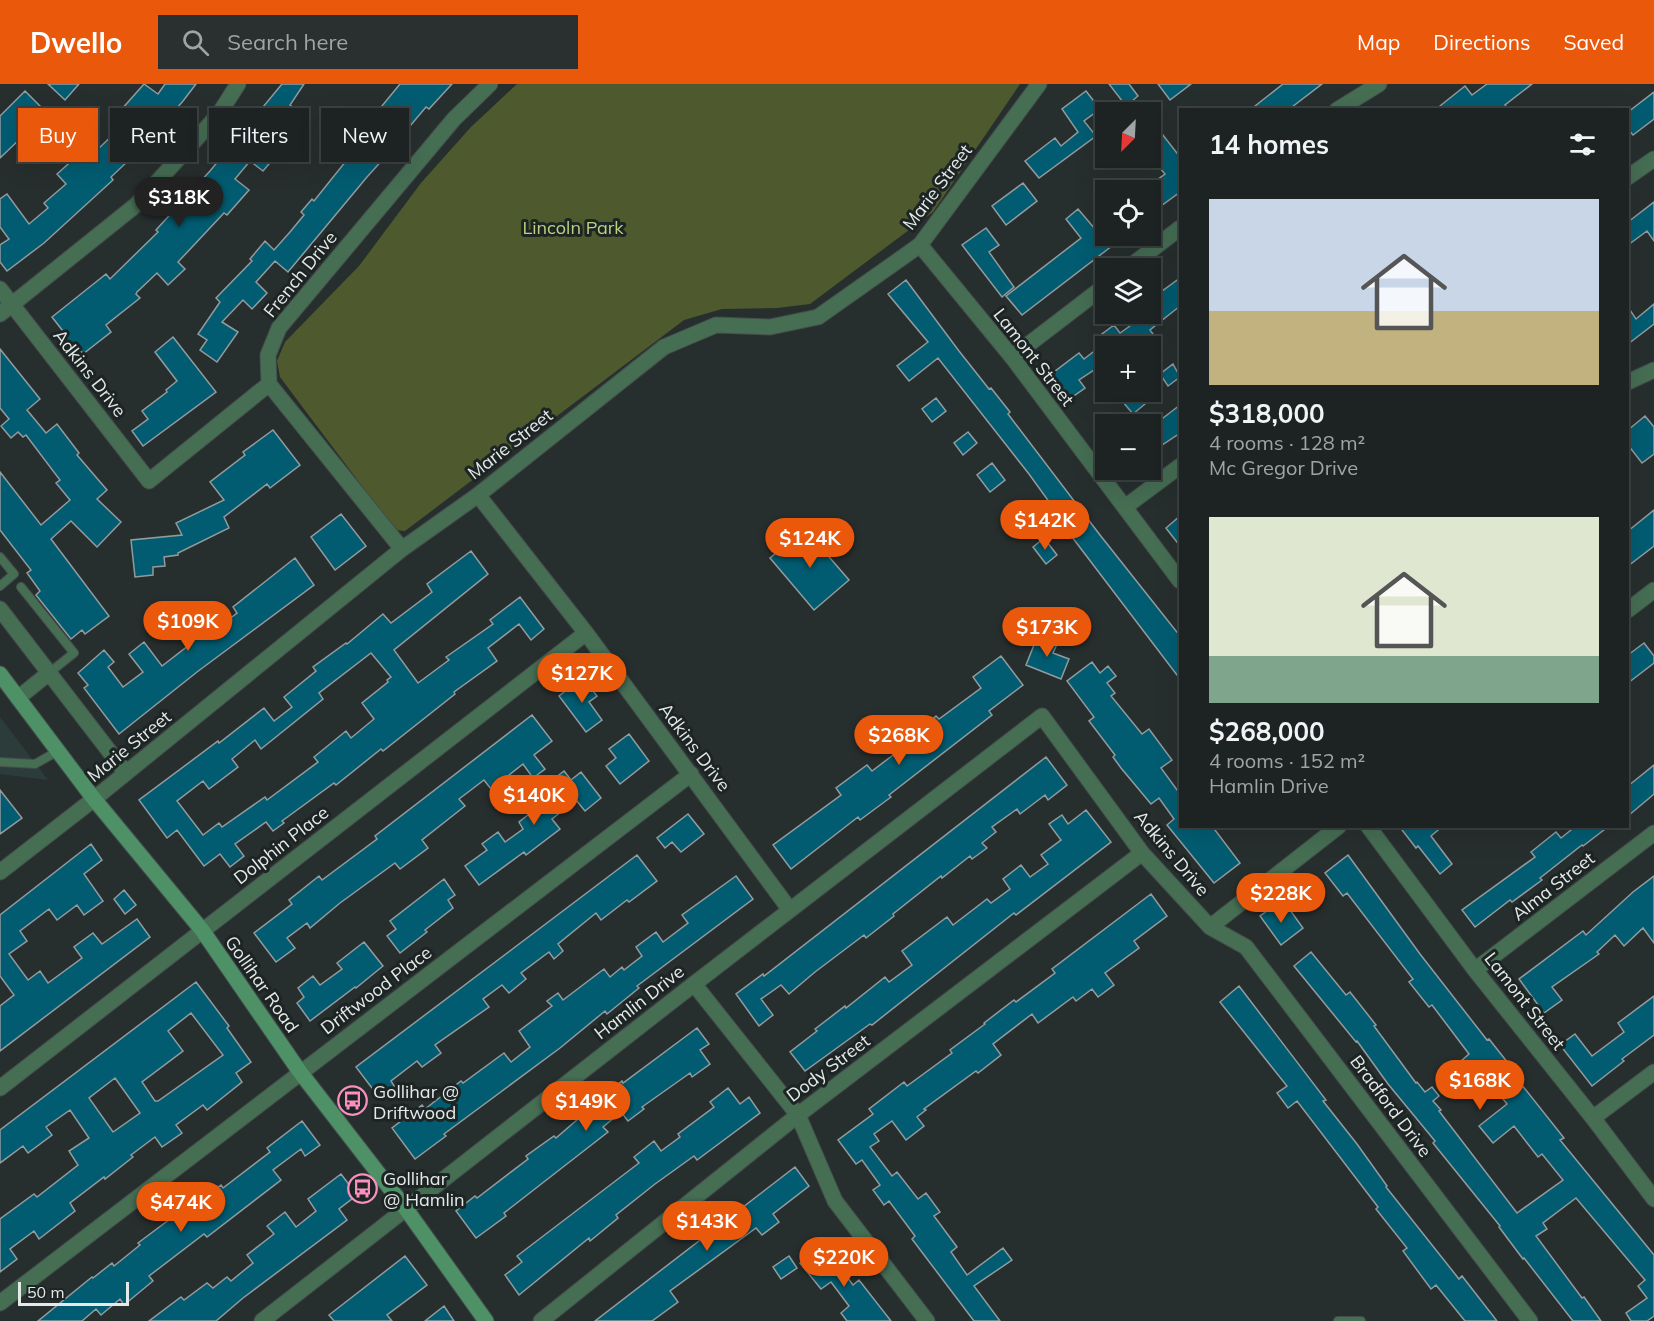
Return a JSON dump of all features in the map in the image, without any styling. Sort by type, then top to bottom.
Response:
[{"type":"main road","name":"Gollihar Road","points":[[0,674],[94,799],[201,930],[300,1072],[406,1209],[486,1321]]},
{"type":"street","points":[[6,309],[136,205],[219,114],[238,84]]},
{"type":"street","name":"French Drive","points":[[269,384],[268,355],[279,328],[454,119],[490,84]]},
{"type":"street","name":"Marie Street","points":[[0,872],[94,799],[402,549],[478,495],[664,347],[716,324],[770,327],[818,317],[920,244],[1040,84]]},
{"type":"street","points":[[1340,108],[1379,84]]},
{"type":"street","points":[[1629,176],[1654,159]]},
{"type":"street","points":[[1141,258],[1179,229]]},
{"type":"street","name":"Lamont Street","points":[[920,244],[1012,357],[1179,580]]},
{"type":"street","name":"Adkins Drive","points":[[0,289],[6,309],[149,481],[269,384]]},
{"type":"street","points":[[1012,357],[1095,293]]},
{"type":"street","points":[[1629,382],[1654,370]]},
{"type":"street","points":[[269,384],[402,549]]},
{"type":"street","points":[[1125,507],[1179,467]]},
{"type":"street","name":"Adkins Drive","points":[[478,495],[586,633],[790,910]]},
{"type":"street","points":[[1629,609],[1654,590]]},
{"type":"street","points":[[0,609],[126,773]]},
{"type":"street","name":"Dolphin Place","points":[[0,1088],[586,633]]},
{"type":"street","points":[[18,698],[49,673]]},
{"type":"street","name":"Adkins Drive","points":[[1042,717],[1142,853],[1210,927]]},
{"type":"street","name":"Hamlin Drive","points":[[262,1321],[694,984],[1042,717]]},
{"type":"street","name":"Driftwood Place","points":[[0,1304],[691,774]]},
{"type":"street","points":[[1210,927],[1336,828]]},
{"type":"street","name":"Lamont Street","points":[[1369,828],[1475,970],[1593,1118],[1654,1199]]},
{"type":"street","name":"Alma Street","points":[[1475,970],[1654,833]]},
{"type":"street","name":"Dody Street","points":[[541,1321],[798,1115],[1142,853]]},
{"type":"street","name":"Bradford Drive","points":[[1210,927],[1246,947],[1530,1321]]},
{"type":"street","points":[[694,984],[798,1115],[835,1201],[927,1321]]},
{"type":"street","points":[[1593,1118],[1654,1072]]},
{"type":"lane","points":[[0,557],[14,574],[0,586]]},
{"type":"lane","points":[[21,587],[74,653],[49,673]]},
{"type":"lane","points":[[0,762],[35,764],[58,751]]},
{"type":"lane","points":[[1338,1321],[1361,1321]]},
{"type":"shaded area","points":[[0,717],[48,780],[0,774]]},
{"type":"green space","name":"Lincoln Park","points":[[517,84],[1020,84],[933,212],[810,304],[777,308],[722,309],[684,320],[405,531],[395,530],[280,377],[277,361],[285,342],[359,266],[421,183],[471,127]]},
{"type":"building","points":[[48,84],[79,84],[65,100]]},
{"type":"building","points":[[144,84],[158,94],[165,84],[196,84],[177,108],[123,108]]},
{"type":"building","points":[[282,84],[304,84],[290,105],[294,108],[262,108]]},
{"type":"building","points":[[400,84],[452,84],[429,109],[426,107],[409,127],[409,108],[380,108]]},
{"type":"building","points":[[1109,84],[1129,84],[1138,96],[1131,102],[1123,102]]},
{"type":"building","points":[[1158,84],[1191,84],[1170,100]]},
{"type":"building","points":[[1283,84],[1322,84],[1291,108],[1253,108]]},
{"type":"building","points":[[1487,84],[1532,84],[1505,105],[1507,108],[1438,108],[1465,86],[1472,95]]},
{"type":"building","points":[[25,91],[42,108],[18,108],[18,141],[0,158],[0,116]]},
{"type":"building","points":[[1086,91],[1095,103],[1095,113],[1084,121],[1095,137],[1039,178],[1025,161],[1055,138],[1061,146],[1078,132],[1062,109]]},
{"type":"building","points":[[1654,92],[1654,119],[1633,135],[1629,130],[1629,111]]},
{"type":"building","points":[[1161,133],[1179,156],[1179,193],[1161,206],[1161,180],[1157,180],[1165,174],[1160,168]]},
{"type":"building","points":[[110,137],[110,162],[127,162],[111,177],[113,180],[44,243],[7,271],[0,262],[0,245],[9,239],[0,227],[0,199],[7,194],[29,224],[48,208],[44,203],[66,184],[57,174],[70,162],[98,162],[98,149]]},
{"type":"building","points":[[217,162],[249,162],[235,179],[249,190],[227,215],[224,213],[178,262],[185,269],[168,285],[157,273],[137,292],[140,298],[106,325],[111,332],[83,354],[76,345],[69,350],[61,339],[66,335],[52,317],[106,274],[110,279],[158,232],[156,230]]},
{"type":"building","points":[[251,162],[271,162],[263,171]]},
{"type":"building","points":[[345,162],[381,162],[288,272],[275,261],[256,282],[267,293],[252,309],[243,300],[222,322],[238,332],[217,362],[200,350],[207,340],[198,334],[220,302],[216,298],[252,261],[250,259],[265,241],[274,250],[304,215],[301,212],[312,199],[314,201]]},
{"type":"building","points":[[1023,183],[1037,201],[1006,225],[992,206]]},
{"type":"building","points":[[1654,202],[1654,241],[1647,231],[1629,244],[1629,221]]},
{"type":"building","points":[[1078,209],[1095,229],[1095,246],[1112,246],[1022,315],[1006,296],[1081,238],[1066,219]]},
{"type":"building","points":[[986,228],[999,245],[989,252],[1014,287],[1002,297],[962,245]]},
{"type":"building","points":[[1179,279],[1179,307],[1161,321],[1161,292]]},
{"type":"building","points":[[906,280],[959,351],[1010,412],[1008,414],[1179,635],[1179,678],[1053,512],[1055,510],[1029,474],[938,358],[909,381],[897,366],[928,342],[888,294]]},
{"type":"building","points":[[1654,304],[1654,324],[1629,343],[1629,308],[1636,319]]},
{"type":"building","points":[[1133,324],[1158,324],[1150,330],[1154,336],[1104,336],[1102,334],[1114,325],[1120,333]]},
{"type":"building","points":[[173,337],[216,392],[143,446],[132,431],[148,419],[142,411],[167,392],[166,390],[177,381],[155,352]]},
{"type":"building","points":[[0,349],[40,399],[27,410],[46,433],[57,424],[79,453],[77,455],[107,490],[97,499],[121,522],[97,547],[71,521],[51,539],[109,616],[85,634],[82,630],[71,639],[36,595],[40,591],[27,573],[31,570],[0,530],[0,472],[41,525],[70,500],[56,483],[60,480],[26,435],[23,437],[18,432],[11,438],[1,426],[9,419],[0,408]]},
{"type":"building","points":[[1095,350],[1095,369],[1079,380],[1085,388],[1068,400],[1050,375],[1079,353],[1084,359]]},
{"type":"building","points":[[1173,364],[1179,378],[1168,386],[1161,373]]},
{"type":"building","points":[[936,398],[946,411],[932,422],[922,409]]},
{"type":"building","points":[[1123,402],[1143,402],[1145,404],[1133,414]]},
{"type":"building","points":[[1179,406],[1179,434],[1161,446],[1161,420]]},
{"type":"building","points":[[1645,416],[1654,427],[1654,454],[1642,463],[1629,446],[1629,429]]},
{"type":"building","points":[[273,430],[300,465],[270,488],[267,484],[224,517],[229,528],[178,555],[164,557],[165,566],[153,567],[153,575],[135,577],[131,540],[182,535],[176,523],[224,500],[210,482],[245,455],[243,452]]},
{"type":"building","points":[[968,432],[977,443],[963,455],[954,443]]},
{"type":"building","points":[[992,463],[1005,480],[990,492],[977,475]]},
{"type":"building","points":[[1654,510],[1654,546],[1629,565],[1629,530]]},
{"type":"building","points":[[341,514],[366,546],[335,570],[311,537]]},
{"type":"building","points":[[1179,517],[1179,545],[1166,528]]},
{"type":"building","points":[[805,529],[849,580],[814,610],[770,558]]},
{"type":"building","points":[[1044,538],[1057,555],[1046,564],[1033,547]]},
{"type":"building","points":[[471,551],[488,574],[394,650],[418,683],[449,660],[446,657],[493,624],[490,620],[520,597],[544,629],[531,640],[519,624],[488,648],[497,661],[454,692],[455,694],[383,751],[381,749],[336,785],[334,783],[282,821],[284,823],[273,831],[266,822],[235,844],[244,856],[230,867],[220,854],[204,866],[177,830],[167,838],[139,800],[264,708],[274,721],[292,707],[284,697],[316,671],[313,667],[347,644],[383,614],[391,623],[432,592],[427,584]],"holes":[[[371,653],[391,677],[362,703],[374,719],[351,738],[346,731],[314,757],[318,762],[267,800],[265,797],[222,827],[219,823],[203,835],[177,801],[203,781],[209,789],[238,767],[232,759],[255,740],[261,749],[323,699],[319,693]]]},
{"type":"building","points":[[295,558],[314,585],[197,672],[119,734],[84,688],[88,685],[78,673],[104,650],[114,662],[108,667],[123,687],[143,672],[129,654],[144,642],[162,666],[189,645],[185,639],[208,621],[215,630],[237,613],[233,607]]},
{"type":"building","points":[[1038,635],[1058,642],[1053,653],[1069,659],[1061,679],[1026,665]]},
{"type":"building","points":[[1644,643],[1654,656],[1654,663],[1629,682],[1629,654]]},
{"type":"building","points":[[1001,656],[1023,685],[989,711],[992,715],[889,795],[891,797],[860,820],[858,817],[791,869],[773,845],[841,795],[836,788],[867,765],[872,771],[905,746],[909,751],[934,732],[928,723],[936,716],[939,719],[981,688],[973,677]]},
{"type":"building","points":[[1092,662],[1100,673],[1108,666],[1116,676],[1107,683],[1115,693],[1111,696],[1142,734],[1149,729],[1172,760],[1161,768],[1179,793],[1179,828],[1214,828],[1240,863],[1214,883],[1167,825],[1174,819],[1159,798],[1151,804],[1121,768],[1113,757],[1115,755],[1089,721],[1094,717],[1067,681]]},
{"type":"building","points":[[583,678],[597,696],[589,702],[602,720],[586,732],[559,696]]},
{"type":"building","points":[[532,715],[552,741],[534,755],[545,769],[533,778],[523,764],[491,789],[484,780],[459,799],[465,806],[422,840],[428,848],[400,869],[395,863],[310,928],[307,923],[287,938],[295,948],[276,962],[254,933],[292,904],[289,900],[319,876],[322,880],[377,839],[375,836]]},
{"type":"building","points":[[629,734],[649,761],[620,784],[606,766],[616,758],[609,749]]},
{"type":"building","points":[[1046,757],[1067,785],[1048,800],[1045,795],[1020,814],[1017,809],[992,827],[996,832],[982,843],[987,848],[972,859],[970,856],[942,878],[941,876],[866,938],[864,935],[789,994],[781,985],[761,999],[773,1015],[759,1026],[736,994],[763,974],[764,976]]},
{"type":"building","points":[[1654,765],[1654,794],[1629,815],[1629,785]]},
{"type":"building","points":[[564,771],[571,780],[581,772],[601,798],[585,811],[576,800],[552,819],[560,829],[526,855],[524,852],[479,885],[465,866],[487,850],[482,844],[498,832],[505,842],[523,829],[519,822],[552,796],[545,786]]},
{"type":"building","points":[[0,790],[22,818],[0,834]]},
{"type":"building","points":[[1086,810],[1111,842],[1016,915],[1014,913],[872,1025],[870,1024],[805,1071],[790,1052],[817,1031],[815,1029],[885,977],[889,982],[912,965],[902,951],[947,917],[953,925],[987,899],[991,903],[1010,889],[1003,879],[1021,865],[1030,877],[1048,864],[1041,855],[1061,840],[1049,824],[1062,815],[1068,824]]},
{"type":"building","points":[[688,814],[704,834],[681,852],[672,842],[665,848],[657,838]]},
{"type":"building","points":[[1401,828],[1441,828],[1431,836],[1452,864],[1440,874],[1418,846],[1416,848]]},
{"type":"building","points":[[1574,828],[1606,828],[1540,878],[1542,880],[1512,902],[1510,900],[1475,927],[1462,910],[1535,857],[1531,852],[1556,832],[1561,838]]},
{"type":"building","points":[[91,844],[102,860],[84,874],[103,901],[84,915],[77,905],[57,920],[49,909],[20,931],[27,941],[9,954],[28,980],[40,971],[48,983],[82,958],[74,947],[93,933],[102,944],[137,919],[150,937],[0,1051],[0,1006],[14,995],[0,976],[0,915]]},
{"type":"building","points":[[637,855],[657,881],[601,920],[596,913],[558,944],[563,951],[554,959],[549,952],[521,973],[526,979],[509,993],[502,985],[483,999],[489,1007],[435,1045],[441,1053],[422,1067],[417,1061],[391,1081],[396,1089],[381,1100],[356,1067]]},
{"type":"building","points":[[1348,855],[1420,954],[1487,1040],[1489,1039],[1508,1063],[1506,1065],[1564,1138],[1560,1140],[1654,1255],[1654,1316],[1647,1321],[1631,1321],[1626,1313],[1647,1298],[1638,1286],[1645,1280],[1576,1198],[1543,1223],[1547,1229],[1536,1236],[1601,1321],[1573,1321],[1433,1143],[1435,1141],[1388,1084],[1357,1041],[1294,966],[1311,952],[1346,995],[1350,992],[1416,1083],[1425,1092],[1432,1087],[1439,1096],[1433,1101],[1441,1110],[1439,1111],[1517,1213],[1563,1180],[1542,1154],[1538,1157],[1514,1126],[1493,1143],[1479,1126],[1507,1104],[1487,1079],[1479,1085],[1461,1061],[1469,1054],[1432,1005],[1429,1007],[1409,982],[1413,979],[1347,893],[1343,896],[1325,873]]},
{"type":"building","points":[[736,876],[753,899],[637,986],[639,988],[607,1014],[605,1011],[560,1048],[444,1134],[446,1136],[415,1159],[392,1128],[422,1105],[425,1109],[461,1081],[463,1083],[504,1053],[511,1062],[530,1047],[519,1031],[552,1006],[547,1001],[558,993],[563,1000],[604,969],[610,977],[622,967],[624,970],[642,956],[636,947],[656,932],[663,942],[688,923],[682,915]]},
{"type":"building","points":[[1654,876],[1654,943],[1643,928],[1624,946],[1615,935],[1597,952],[1599,954],[1552,987],[1562,1000],[1544,1013],[1519,979],[1583,931],[1586,935]]},
{"type":"building","points":[[444,879],[455,895],[448,900],[453,908],[400,953],[387,936],[396,929],[390,921]]},
{"type":"building","points":[[124,890],[136,905],[125,914],[114,899]]},
{"type":"building","points":[[1151,894],[1167,916],[1134,941],[1139,948],[1105,973],[1114,985],[1098,997],[1092,989],[1076,1001],[1073,997],[1038,1023],[1032,1014],[993,1044],[1001,1055],[924,1109],[926,1110],[917,1117],[924,1126],[906,1140],[892,1121],[874,1134],[879,1141],[870,1147],[892,1176],[897,1172],[918,1199],[926,1193],[940,1212],[934,1216],[957,1247],[951,1252],[967,1275],[1003,1248],[1012,1260],[974,1286],[1000,1321],[974,1321],[912,1239],[915,1236],[889,1201],[884,1205],[873,1190],[880,1185],[862,1160],[856,1164],[838,1140],[873,1114],[869,1109],[904,1082],[907,1086],[952,1053],[950,1050],[1014,1000],[1016,1002],[1055,973],[1052,969]]},
{"type":"building","points":[[1275,905],[1282,916],[1290,910],[1303,928],[1281,945],[1260,916]]},
{"type":"building","points":[[364,942],[383,966],[310,1021],[297,1003],[304,997],[298,988],[313,976],[320,985],[342,969],[337,963]]},
{"type":"building","points":[[196,982],[229,1026],[227,1028],[251,1062],[236,1073],[242,1082],[207,1110],[203,1105],[176,1125],[182,1133],[162,1147],[155,1137],[105,1179],[104,1177],[70,1203],[75,1211],[39,1239],[34,1231],[10,1249],[17,1259],[0,1272],[0,1219],[34,1194],[37,1197],[78,1165],[69,1151],[89,1138],[70,1110],[46,1127],[52,1135],[28,1153],[23,1146],[0,1163],[0,1130]],"holes":[[[191,1013],[223,1055],[155,1101],[142,1082],[183,1051],[168,1031]],[[115,1078],[140,1113],[113,1132],[89,1098]]]},
{"type":"building","points":[[1239,986],[1326,1100],[1323,1101],[1357,1144],[1386,1187],[1459,1279],[1462,1276],[1497,1321],[1465,1321],[1436,1285],[1431,1289],[1403,1251],[1407,1248],[1376,1209],[1378,1207],[1297,1101],[1288,1108],[1277,1093],[1287,1086],[1220,1002]]},
{"type":"building","points":[[1654,996],[1654,1035],[1592,1086],[1560,1045],[1575,1034],[1592,1056],[1624,1032],[1618,1023]]},
{"type":"building","points":[[697,1028],[709,1044],[700,1050],[710,1064],[692,1077],[690,1073],[642,1107],[644,1109],[628,1121],[621,1112],[603,1127],[608,1132],[504,1213],[506,1216],[476,1238],[456,1211],[528,1159],[526,1156],[554,1136],[556,1138],[622,1081],[623,1083]]},
{"type":"building","points":[[728,1088],[740,1104],[749,1097],[760,1113],[697,1160],[694,1156],[655,1184],[616,1215],[618,1218],[590,1241],[589,1238],[519,1295],[505,1275],[522,1262],[517,1256],[639,1163],[634,1157],[654,1141],[661,1151],[680,1137],[678,1134],[714,1107],[710,1102]]},
{"type":"building","points":[[302,1121],[320,1145],[305,1156],[301,1149],[273,1170],[281,1180],[207,1237],[204,1234],[149,1276],[153,1281],[124,1305],[120,1299],[101,1315],[96,1309],[82,1321],[38,1321],[92,1277],[112,1263],[114,1266],[140,1245],[138,1243],[178,1213],[180,1216],[221,1185],[223,1188],[270,1152],[267,1148]]},
{"type":"building","points":[[795,1167],[809,1186],[773,1214],[779,1222],[762,1235],[756,1228],[670,1291],[678,1302],[652,1321],[595,1321]]},
{"type":"building","points":[[341,1174],[357,1195],[339,1209],[347,1220],[216,1321],[149,1321],[181,1297],[184,1300],[207,1283],[213,1288],[227,1277],[231,1281],[253,1263],[247,1255],[274,1234],[267,1226],[285,1212],[296,1227],[316,1211],[308,1199]]},
{"type":"building","points":[[823,1245],[853,1285],[859,1280],[891,1321],[847,1321],[841,1313],[849,1306],[831,1282],[821,1289],[800,1263]]},
{"type":"building","points":[[405,1256],[427,1285],[387,1315],[392,1321],[334,1321],[329,1315]]},
{"type":"building","points":[[789,1256],[797,1268],[781,1279],[773,1267]]},
{"type":"building","points":[[444,1306],[454,1321],[425,1321]]},
{"type":"place","name":"Gollihar @ Driftwood","points":[[352,1101]]},
{"type":"place","name":"Gollihar @ Hamlin","points":[[362,1188]]}]
